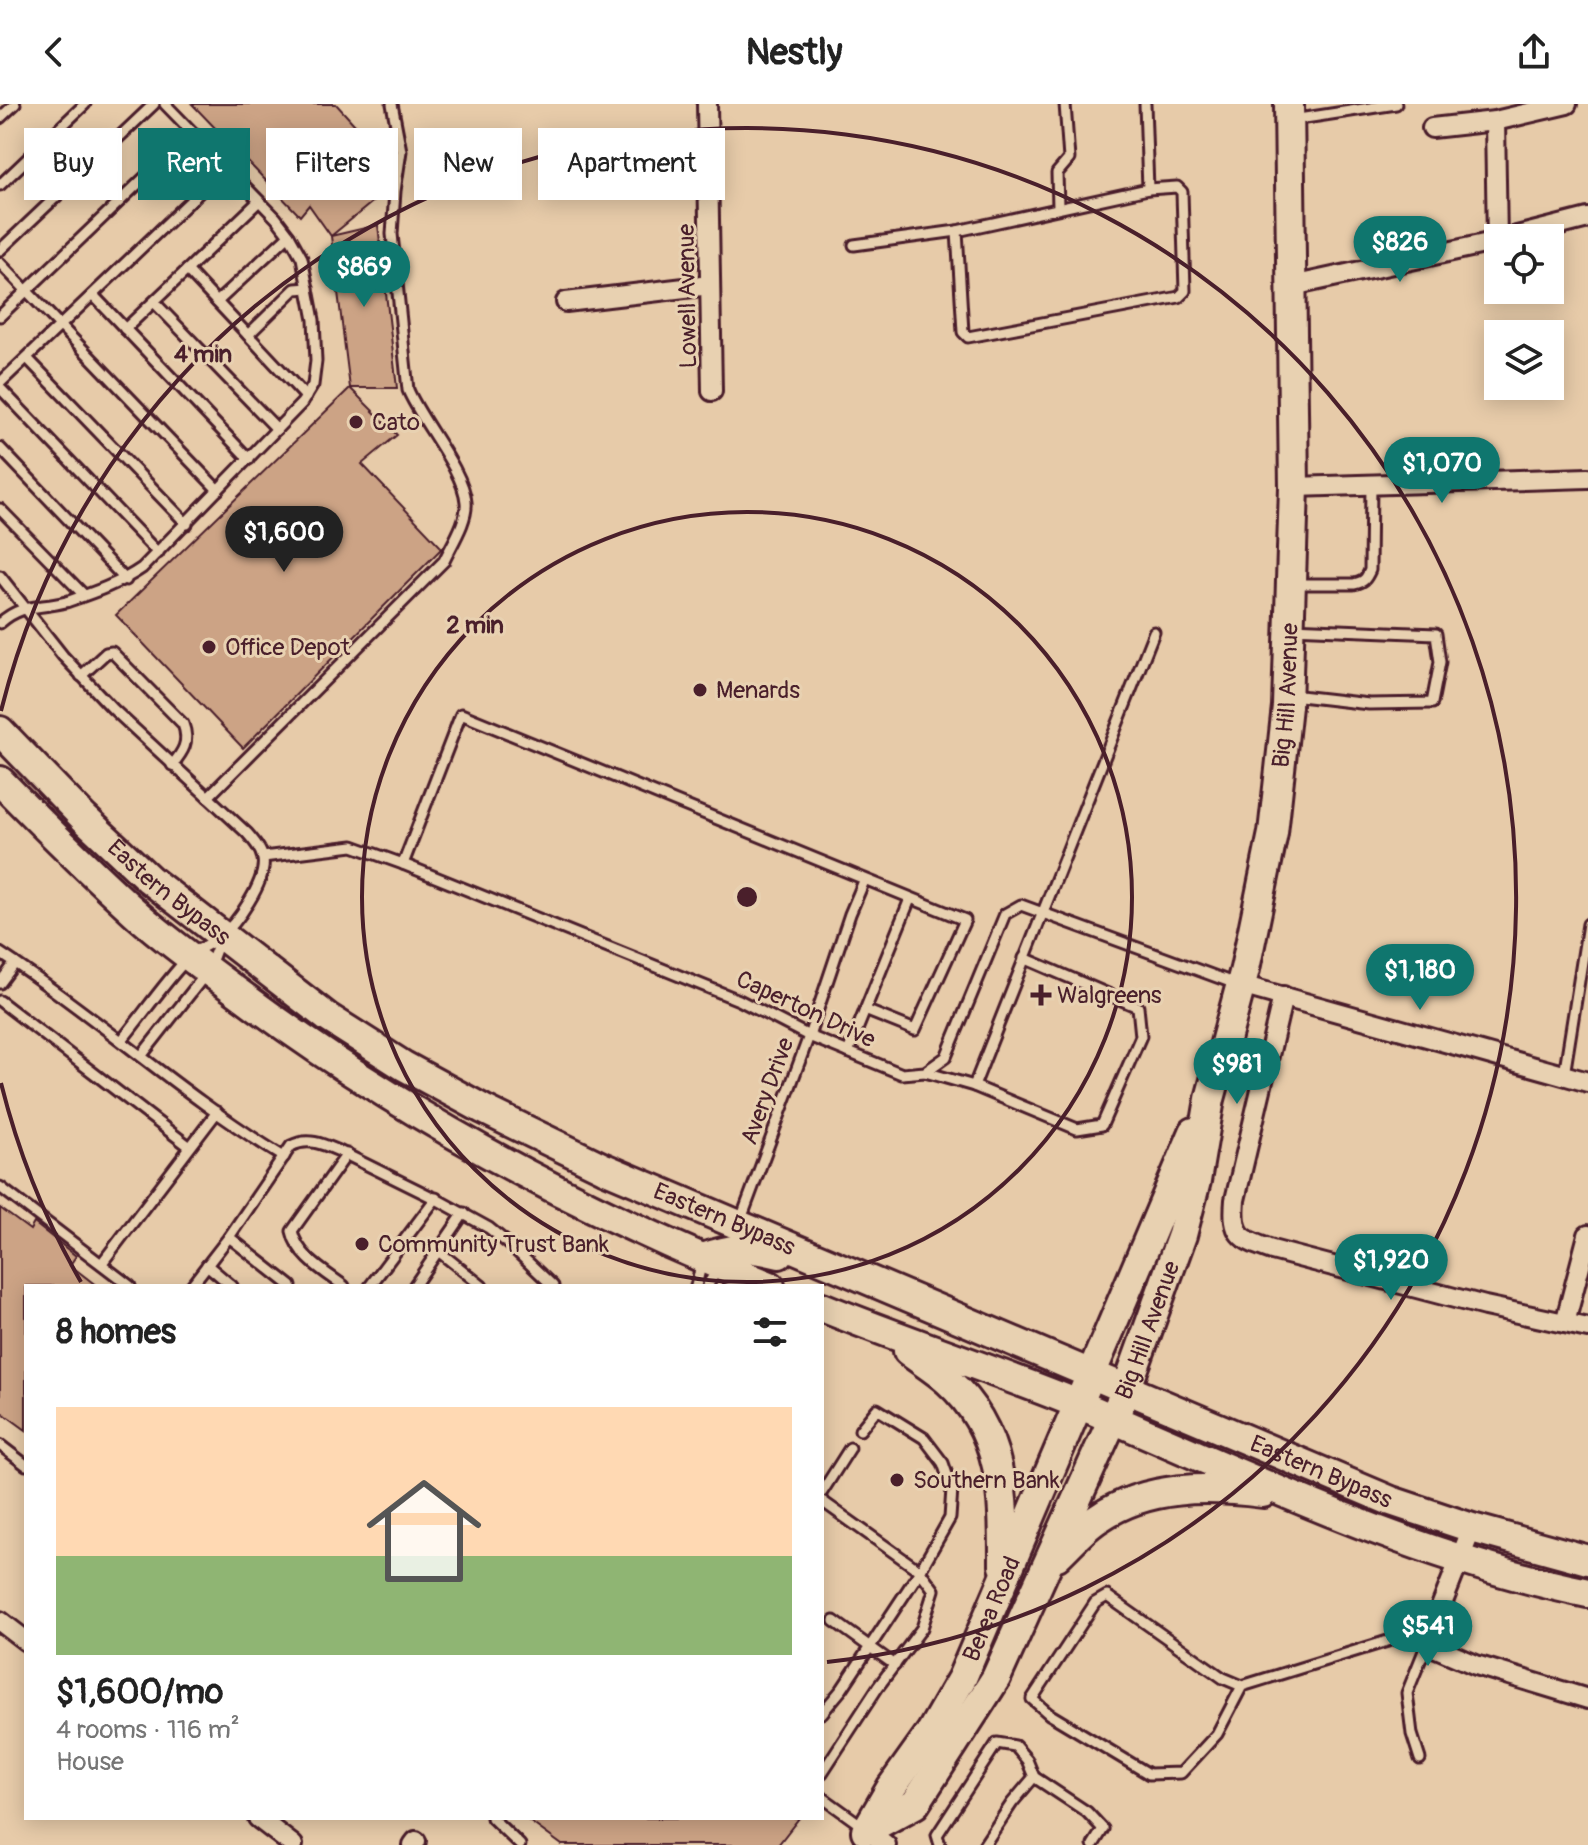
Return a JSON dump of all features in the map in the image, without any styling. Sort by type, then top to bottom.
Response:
[{"type":"main road","name":"Big Hill Avenue","points":[[1113,1419],[1182,1235],[1196,1181],[1210,1099],[1241,985],[1273,833],[1287,695],[1292,584],[1294,487],[1289,112]]},
{"type":"main road","name":"Eastern Bypass","points":[[0,731],[84,818],[149,879],[221,936],[327,1017],[417,1073],[483,1109],[604,1168],[1391,1501],[1472,1528],[1588,1560]]},
{"type":"main road","name":"Eastern Bypass","points":[[0,781],[141,917],[309,1046],[381,1092],[708,1275],[759,1284]]},
{"type":"main road","name":"Big Hill Avenue","points":[[1092,1376],[1175,1172],[1210,1099]]},
{"type":"main road","points":[[708,1275],[731,1249],[762,1249],[861,1277]]},
{"type":"main road","name":"Eastern Bypass","points":[[824,1308],[1113,1419],[1396,1538],[1460,1559],[1588,1593]]},
{"type":"main road","points":[[878,1330],[949,1381],[981,1424],[992,1446],[1003,1489],[1004,1579]]},
{"type":"main road","name":"Berea Road","points":[[870,1840],[891,1788],[931,1732],[962,1678],[1092,1376]]},
{"type":"main road","name":"Berea Road","points":[[870,1840],[915,1804],[996,1678],[1113,1419]]},
{"type":"main road","points":[[1048,1566],[1098,1518],[1137,1498],[1218,1487],[1303,1499]]},
{"type":"street","name":"Lowell Avenue","points":[[707,104],[712,391]]},
{"type":"street","points":[[1432,128],[1495,121],[1567,104]]},
{"type":"street","points":[[1495,121],[1498,224]]},
{"type":"street","points":[[1564,224],[1588,218]]},
{"type":"street","points":[[1292,286],[1484,244]]},
{"type":"street","points":[[566,302],[710,285]]},
{"type":"street","points":[[1294,487],[1588,478]]},
{"type":"street","points":[[1241,985],[1588,1082]]},
{"type":"street","points":[[1283,996],[1235,1200],[1233,1223],[1236,1232],[1244,1240],[1272,1250],[1485,1306],[1588,1328]]},
{"type":"street","points":[[1565,1323],[1588,1235]]},
{"type":"street","points":[[1472,1528],[1431,1632],[1434,1647],[1444,1654],[1523,1681],[1588,1699]]},
{"type":"street","points":[[0,1621],[24,1639]]},
{"type":"street","points":[[261,1820],[293,1845]]},
{"type":"lane","points":[[0,118],[15,104]]},
{"type":"lane","points":[[0,185],[85,104]]},
{"type":"lane","points":[[0,250],[154,104]]},
{"type":"lane","points":[[165,104],[188,128]]},
{"type":"lane","points":[[208,797],[444,561],[461,525],[467,502],[455,470],[408,390],[392,234],[401,151],[392,104]]},
{"type":"lane","points":[[1058,207],[1057,173],[1069,159],[1065,104]]},
{"type":"lane","points":[[1145,104],[1148,189]]},
{"type":"lane","points":[[1289,112],[1396,104]]},
{"type":"lane","points":[[0,316],[138,184]]},
{"type":"lane","points":[[854,245],[957,231],[1148,189],[1177,187],[1182,192],[1185,291],[1179,297],[968,337],[963,332],[957,231]]},
{"type":"lane","points":[[0,623],[11,613],[25,607],[42,607],[126,580],[187,524],[277,429],[313,385],[316,361],[314,320],[302,258],[289,235],[250,192]]},
{"type":"lane","points":[[158,553],[0,384],[192,200]]},
{"type":"lane","points":[[125,329],[259,201]]},
{"type":"lane","points":[[217,302],[289,235]]},
{"type":"lane","points":[[0,263],[218,490]]},
{"type":"lane","points":[[187,270],[306,397]]},
{"type":"lane","points":[[248,335],[295,289],[308,288]]},
{"type":"lane","points":[[93,295],[249,459]]},
{"type":"lane","points":[[154,302],[277,429]]},
{"type":"lane","points":[[27,358],[187,524]]},
{"type":"lane","points":[[0,448],[126,580]]},
{"type":"lane","points":[[1292,584],[1362,583],[1370,570],[1371,485]]},
{"type":"lane","points":[[0,509],[84,595]]},
{"type":"lane","points":[[0,576],[81,676],[247,833],[263,857],[263,870],[255,890],[221,936],[199,963],[122,1040]]},
{"type":"lane","points":[[1287,695],[1369,704],[1432,703],[1440,662],[1436,634],[1291,628]]},
{"type":"lane","points":[[974,1086],[1154,632]]},
{"type":"lane","points":[[81,676],[106,653],[112,652],[183,724],[186,731],[185,750],[172,765]]},
{"type":"lane","points":[[403,864],[461,714],[965,920],[915,1030],[865,1010]]},
{"type":"lane","name":"Caperton Drive","points":[[263,857],[353,846],[739,1000],[809,1036],[902,1074],[925,1072],[974,1086],[1077,1129],[1102,1125],[1141,1036],[1138,1007],[1024,958]]},
{"type":"lane","name":"Avery Drive","points":[[739,1225],[864,881]]},
{"type":"lane","points":[[848,1052],[910,899]]},
{"type":"lane","points":[[925,1072],[946,1057],[1005,914],[1021,905],[1241,985]]},
{"type":"lane","points":[[1564,1075],[1588,924]]},
{"type":"lane","points":[[142,1055],[199,963],[221,936]]},
{"type":"lane","points":[[0,953],[246,1134],[284,1157]]},
{"type":"lane","points":[[0,983],[15,963]]},
{"type":"lane","points":[[0,1001],[190,1147]]},
{"type":"lane","points":[[102,1263],[217,1112]]},
{"type":"lane","points":[[193,1284],[291,1146],[304,1141],[347,1154],[464,1213],[510,1245],[548,1284]]},
{"type":"lane","points":[[341,1284],[312,1262],[294,1240],[292,1231],[347,1154]]},
{"type":"lane","points":[[0,1187],[128,1284]]},
{"type":"lane","points":[[372,1284],[436,1198]]},
{"type":"lane","points":[[415,1284],[464,1213]]},
{"type":"lane","points":[[229,1237],[288,1284]]},
{"type":"lane","points":[[437,1250],[480,1284]]},
{"type":"lane","points":[[207,1265],[230,1284]]},
{"type":"lane","points":[[824,1711],[870,1648],[950,1518],[952,1489],[943,1463],[924,1438],[877,1409],[860,1430]]},
{"type":"lane","points":[[0,1445],[24,1463]]},
{"type":"lane","points":[[824,1489],[850,1448]]},
{"type":"lane","points":[[824,1502],[920,1571],[934,1590],[922,1628],[824,1770]]},
{"type":"lane","points":[[1242,1686],[1217,1734],[1181,1773],[1149,1774],[1049,1714],[1032,1699],[1095,1603],[1107,1596],[1223,1678],[1242,1686],[1431,1632]]},
{"type":"lane","points":[[834,1621],[895,1665]]},
{"type":"lane","points":[[1420,1759],[1412,1734],[1407,1693],[1431,1632]]},
{"type":"lane","points":[[940,1845],[937,1835],[997,1743],[1015,1746],[1027,1760],[1034,1777],[1087,1812],[1103,1829],[1093,1845]]},
{"type":"lane","points":[[984,1845],[1034,1777]]},
{"type":"lane","points":[[824,1799],[870,1840]]},
{"type":"lane","points":[[494,1820],[520,1845]]},
{"type":"building","points":[[192,104],[336,104],[358,128],[266,128],[266,181],[250,164],[250,128],[215,128]]},
{"type":"building","points":[[285,200],[375,200],[331,236],[309,205],[300,216]]},
{"type":"building","points":[[378,225],[397,388],[350,388],[331,236]]},
{"type":"building","points":[[350,388],[397,435],[362,464],[442,548],[243,748],[116,615]]},
{"type":"building","points":[[0,1208],[30,1230],[34,1223],[76,1256],[70,1265],[94,1284],[24,1284],[24,1429],[0,1411]]},
{"type":"building","points":[[528,1820],[797,1820],[778,1845],[562,1845]]},
{"type":"place","name":"Cato","points":[[356,422]]},
{"type":"place","name":"Office Depot","points":[[209,647]]},
{"type":"place","name":"Menards","points":[[700,690]]},
{"type":"place","name":"Walgreens","points":[[1041,995]]},
{"type":"place","name":"Community Trust Bank","points":[[362,1244]]},
{"type":"place","name":"Southern Bank","points":[[897,1480]]}]
